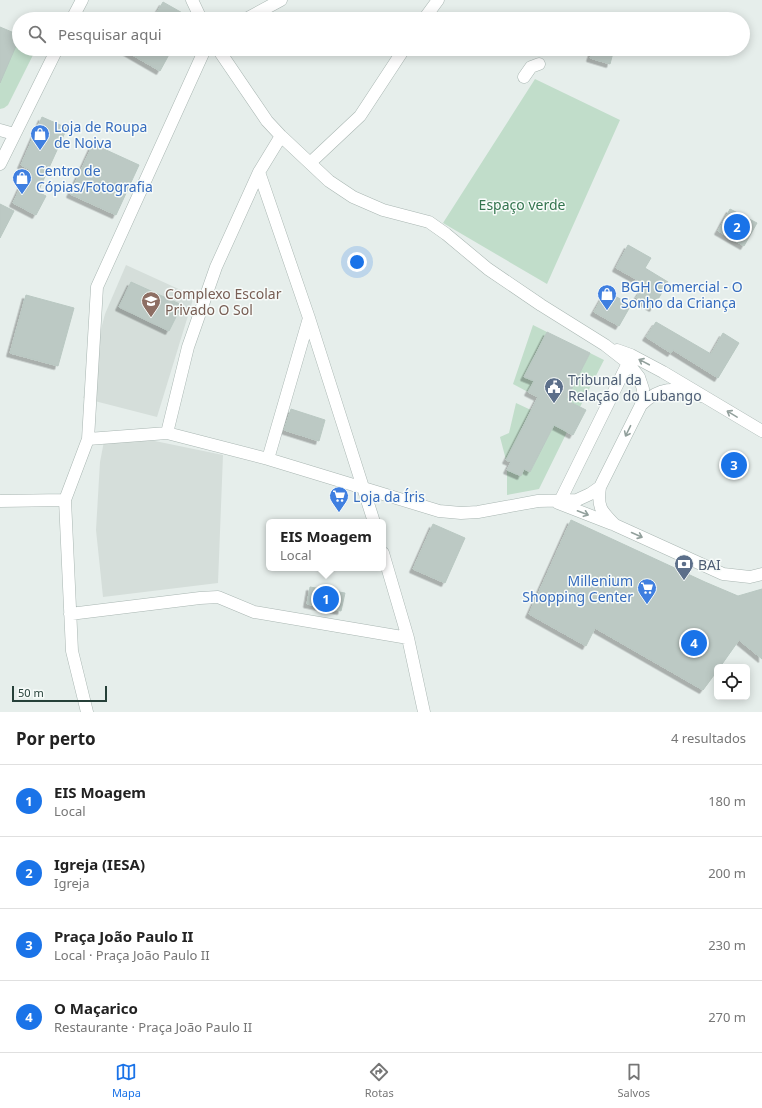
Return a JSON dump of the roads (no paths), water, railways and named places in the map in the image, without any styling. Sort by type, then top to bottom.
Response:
[{"type":"street","points":[[76,12],[82,0]]},
{"type":"street","points":[[192,0],[198,12]]},
{"type":"street","points":[[259,12],[281,0]]},
{"type":"street","points":[[429,12],[438,0]]},
{"type":"street","points":[[0,164],[53,56]]},
{"type":"street","points":[[87,712],[72,651],[65,500],[88,440],[97,287],[202,56]]},
{"type":"street","points":[[223,56],[267,120],[281,136],[329,181],[353,197],[383,210],[429,222],[446,234],[488,269],[541,305],[605,345],[628,363],[639,377],[643,389],[641,405],[600,487],[598,499],[600,508],[615,525]]},
{"type":"street","points":[[310,163],[360,116],[399,56]]},
{"type":"street","points":[[524,77],[531,67],[539,64]]},
{"type":"street","points":[[0,130],[14,134]]},
{"type":"street","points":[[167,433],[188,347],[213,274],[259,172],[281,136]]},
{"type":"street","points":[[259,172],[309,318],[373,519]]},
{"type":"street","points":[[268,459],[309,318]]},
{"type":"street","points":[[605,345],[632,355],[762,431]]},
{"type":"street","points":[[556,501],[628,363]]},
{"type":"street","points":[[641,405],[649,398],[663,391],[672,389],[701,396]]},
{"type":"street","points":[[88,440],[167,433],[268,459],[439,511],[460,513],[478,512],[538,501],[577,500],[600,487]]},
{"type":"street","points":[[0,501],[65,500]]},
{"type":"street","points":[[556,501],[615,525],[723,574],[750,577],[762,574]]},
{"type":"street","points":[[386,563],[408,638],[424,712]]},
{"type":"street","points":[[70,614],[218,597],[254,612],[408,638]]},
{"type":"place","name":"Loja de Roupa de Noiva","points":[[40,151]]},
{"type":"place","name":"Centro de Cópias/Fotografia","points":[[22,195]]},
{"type":"place","name":"Igreja (IESA)","points":[[737,227]]},
{"type":"place","name":"BGH Comercial - O Sonho da Criança","points":[[607,311]]},
{"type":"place","name":"Complexo Escolar Privado O Sol","points":[[151,318]]},
{"type":"place","name":"Tribunal da Relação do Lubango","points":[[554,404]]},
{"type":"place","name":"Praça João Paulo II","points":[[734,465]]},
{"type":"place","name":"Loja da Íris","points":[[339,513]]},
{"type":"place","name":"BAI","points":[[684,581]]},
{"type":"place","name":"EIS Moagem","points":[[326,599]]},
{"type":"place","name":"Millenium Shopping Center","points":[[647,605]]},
{"type":"place","name":"O Maçarico","points":[[694,643]]},
{"type":"park label","name":"Espaço verde","points":[[522,204]]}]
